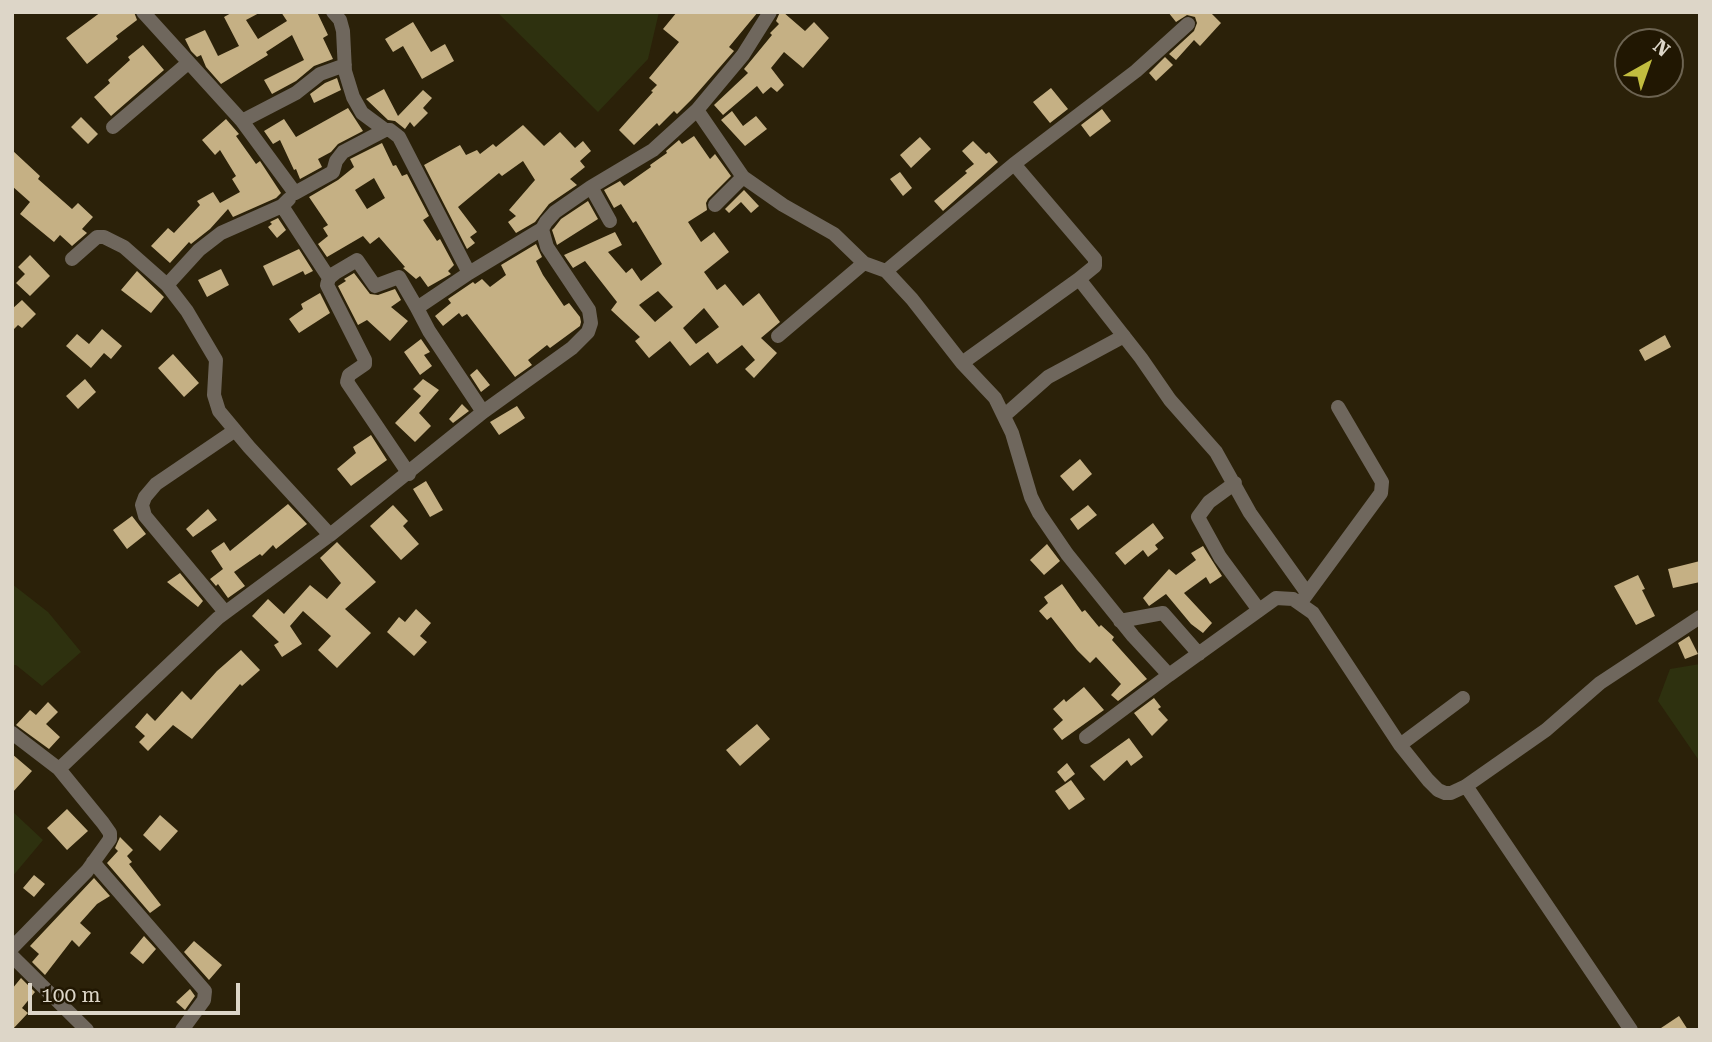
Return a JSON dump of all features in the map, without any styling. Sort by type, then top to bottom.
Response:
[{"type":"street","points":[[143,12],[242,121],[295,193]]},
{"type":"street","points":[[332,12],[342,26],[349,87],[362,113],[399,137],[469,273]]},
{"type":"street","points":[[417,308],[542,229],[555,212],[592,187],[644,157],[697,110],[743,55],[769,12]]},
{"type":"street","points":[[887,271],[1014,164],[1136,71],[1188,24]]},
{"type":"street","points":[[113,127],[188,63]]},
{"type":"street","points":[[242,121],[296,93],[320,74],[345,65]]},
{"type":"street","points":[[697,110],[743,177],[783,205],[829,230],[864,263],[887,271],[962,363],[995,398],[1005,415],[1026,483],[1039,513],[1067,554],[1120,621],[1169,675]]},
{"type":"street","points":[[167,285],[199,250],[221,233],[282,206],[295,193],[333,172],[335,161],[343,152],[385,130]]},
{"type":"street","points":[[962,363],[1095,266],[1095,259],[1014,164]]},
{"type":"street","points":[[715,205],[743,177]]},
{"type":"street","points":[[592,187],[610,221]]},
{"type":"street","points":[[282,206],[329,278]]},
{"type":"street","points":[[59,769],[225,612],[330,535],[483,412],[572,348],[588,332],[591,323],[589,310],[547,247],[542,229]]},
{"type":"street","points":[[72,259],[97,237],[103,237],[124,247],[167,285],[187,311],[216,360],[216,403],[234,431],[330,535]]},
{"type":"street","points":[[409,474],[347,382],[349,375],[365,364],[365,360],[329,293],[329,278],[357,261],[375,286],[400,278],[429,331],[483,412]]},
{"type":"street","points":[[778,336],[864,263]]},
{"type":"street","points":[[1079,279],[1170,400],[1216,452],[1304,598],[1400,745],[1438,790],[1451,793],[1466,786],[1546,730],[1600,683],[1700,617]]},
{"type":"street","points":[[1005,415],[1048,377],[1124,336]]},
{"type":"street","points":[[1304,598],[1381,493],[1382,482],[1338,407]]},
{"type":"street","points":[[225,612],[145,516],[142,505],[156,484],[234,431]]},
{"type":"street","points":[[1235,483],[1209,502],[1198,517],[1220,557],[1259,610]]},
{"type":"street","points":[[1086,737],[1276,598],[1304,598]]},
{"type":"street","points":[[1120,621],[1163,613],[1199,654]]},
{"type":"street","points":[[1400,745],[1463,698]]},
{"type":"street","points":[[12,733],[59,769],[110,833],[110,839],[93,862],[12,948]]},
{"type":"street","points":[[1466,786],[1631,1030]]},
{"type":"street","points":[[93,862],[205,991],[206,998],[187,1028]]},
{"type":"street","points":[[12,956],[87,1030]]},
{"type":"green space","points":[[497,12],[659,12],[648,59],[598,112]]},
{"type":"green space","points":[[12,584],[48,612],[81,652],[42,686],[16,665],[12,665]]},
{"type":"green space","points":[[1700,664],[1700,762],[1658,701],[1670,669]]},
{"type":"green space","points":[[12,811],[43,840],[12,877]]},
{"type":"building","points":[[101,12],[134,12],[137,20],[87,64],[66,38]]},
{"type":"building","points":[[233,12],[261,12],[246,20],[258,39],[287,21],[281,12],[317,12],[328,35],[323,38],[333,59],[314,66],[296,81],[272,94],[264,80],[304,60],[292,35],[266,52],[268,55],[221,84],[206,67],[201,55],[197,57],[191,51],[185,39],[205,30],[218,56],[239,46],[224,17]]},
{"type":"building","points":[[677,12],[758,12],[729,47],[734,51],[692,99],[677,114],[674,111],[659,126],[657,123],[634,145],[619,130],[653,92],[651,91],[657,85],[649,78],[679,42],[663,29]]},
{"type":"building","points":[[780,12],[805,31],[814,22],[829,38],[803,68],[784,52],[771,68],[784,85],[777,92],[771,87],[763,94],[757,86],[723,115],[714,105],[748,73],[744,69],[779,24],[776,21]]},
{"type":"building","points":[[1168,12],[1210,12],[1221,23],[1200,46],[1194,40],[1176,60],[1169,54],[1194,31],[1197,23],[1195,17],[1187,15],[1176,22]]},
{"type":"building","points":[[413,22],[431,52],[445,44],[454,61],[422,79],[403,46],[393,52],[385,39]]},
{"type":"building","points":[[143,45],[164,70],[111,116],[94,97],[130,60],[128,57]]},
{"type":"building","points":[[1165,57],[1173,65],[1156,81],[1149,73]]},
{"type":"building","points":[[337,78],[341,90],[314,103],[310,94]]},
{"type":"building","points":[[1051,88],[1068,109],[1050,123],[1033,102]]},
{"type":"building","points":[[384,89],[398,116],[423,90],[432,98],[423,108],[428,113],[414,127],[410,122],[405,129],[395,121],[388,120],[366,99]]},
{"type":"building","points":[[348,108],[363,131],[338,144],[331,152],[318,159],[322,167],[300,179],[280,140],[273,144],[264,131],[284,119],[296,137]]},
{"type":"building","points":[[1102,109],[1111,121],[1090,137],[1081,125]]},
{"type":"building","points":[[732,111],[743,126],[756,116],[767,129],[745,146],[721,120]]},
{"type":"building","points":[[81,117],[98,134],[88,144],[71,127]]},
{"type":"building","points":[[226,119],[239,134],[236,136],[256,164],[260,161],[281,193],[276,198],[233,217],[228,209],[210,229],[191,244],[189,242],[170,263],[151,246],[168,228],[174,233],[200,205],[197,201],[213,192],[220,203],[240,192],[232,179],[236,176],[220,150],[215,155],[202,140]]},
{"type":"building","points":[[523,125],[544,146],[560,132],[575,148],[583,141],[591,151],[580,161],[585,167],[570,179],[577,185],[549,204],[535,222],[516,233],[508,222],[516,216],[509,210],[535,180],[523,161],[502,176],[499,173],[458,207],[477,232],[470,237],[475,243],[467,249],[424,165],[460,145],[466,155],[477,150],[480,154],[493,144],[496,147]]},
{"type":"building","points":[[694,136],[710,159],[715,154],[731,176],[708,199],[707,210],[688,222],[701,242],[714,232],[729,252],[704,272],[717,290],[725,284],[743,306],[759,293],[780,322],[761,338],[777,353],[754,378],[745,369],[755,360],[742,345],[717,364],[708,352],[690,366],[670,341],[649,358],[635,341],[640,337],[611,310],[617,302],[585,261],[573,268],[564,255],[615,232],[622,245],[608,252],[626,273],[632,268],[641,281],[662,264],[636,221],[633,223],[621,204],[614,208],[604,190],[620,181],[624,186],[651,167],[650,165],[679,140],[682,144]],"holes":[[[658,291],[673,307],[655,322],[639,305]],[[704,308],[719,327],[696,344],[683,328]]]},
{"type":"building","points":[[920,137],[931,149],[911,168],[900,155]]},
{"type":"building","points":[[973,141],[998,162],[943,211],[934,201],[974,164],[962,151]]},
{"type":"building","points":[[382,143],[393,166],[396,165],[402,176],[407,174],[429,216],[423,220],[437,241],[440,239],[454,265],[448,271],[451,274],[428,287],[420,276],[416,279],[403,268],[405,267],[379,237],[370,244],[363,236],[327,257],[318,244],[328,236],[323,228],[328,225],[309,197],[354,167],[350,159]],"holes":[[[374,178],[385,198],[367,209],[355,190]]]},
{"type":"building","points":[[12,150],[40,176],[38,179],[72,209],[78,203],[93,217],[82,229],[87,233],[72,246],[60,235],[54,242],[20,214],[30,202],[12,186]]},
{"type":"building","points":[[900,172],[912,188],[903,196],[890,179]]},
{"type":"building","points":[[744,190],[759,206],[751,213],[741,202],[729,213],[725,209]]},
{"type":"building","points":[[588,201],[598,219],[557,245],[552,230],[561,219]]},
{"type":"building","points":[[278,218],[286,230],[277,238],[268,227],[272,224],[270,222]]},
{"type":"building","points":[[536,244],[542,257],[536,261],[543,275],[564,306],[569,303],[581,322],[580,326],[550,348],[547,345],[528,360],[532,365],[515,377],[467,314],[462,317],[459,313],[443,326],[435,316],[451,303],[448,299],[473,282],[475,284],[482,279],[490,287],[506,275],[501,265]]},
{"type":"building","points":[[299,249],[313,271],[305,275],[303,271],[273,286],[263,266]]},
{"type":"building","points":[[30,255],[50,276],[30,296],[16,283],[25,274],[18,267]]},
{"type":"building","points":[[221,269],[229,285],[207,297],[198,280]]},
{"type":"building","points":[[137,271],[164,297],[151,313],[121,290]]},
{"type":"building","points":[[354,273],[370,294],[378,295],[395,289],[401,300],[391,307],[408,321],[390,341],[367,320],[358,325],[338,286]]},
{"type":"building","points":[[320,293],[330,313],[299,333],[289,319],[303,309],[301,304]]},
{"type":"building","points":[[22,300],[36,314],[22,328],[18,325],[12,331],[12,309]]},
{"type":"building","points":[[102,329],[122,346],[111,359],[104,353],[91,368],[66,346],[77,334],[89,344]]},
{"type":"building","points":[[1665,335],[1671,347],[1645,361],[1639,350]]},
{"type":"building","points":[[421,339],[430,352],[424,355],[432,366],[420,375],[404,352]]},
{"type":"building","points":[[173,354],[199,383],[184,397],[158,368]]},
{"type":"building","points":[[477,369],[490,385],[481,392],[470,375]]},
{"type":"building","points":[[85,379],[96,392],[78,409],[66,396]]},
{"type":"building","points":[[423,379],[439,390],[419,413],[431,426],[415,442],[395,423],[421,396],[413,389]]},
{"type":"building","points":[[462,404],[469,411],[453,423],[449,419]]},
{"type":"building","points":[[517,406],[525,418],[499,435],[490,422]]},
{"type":"building","points":[[371,435],[387,460],[351,486],[337,469],[356,453],[353,447]]},
{"type":"building","points":[[1080,459],[1092,474],[1073,491],[1060,476]]},
{"type":"building","points":[[426,481],[443,510],[430,517],[413,489]]},
{"type":"building","points":[[288,504],[307,524],[276,549],[273,545],[262,556],[260,554],[234,572],[245,586],[228,598],[218,584],[216,586],[210,579],[223,569],[211,551],[224,542],[230,551]]},
{"type":"building","points":[[393,505],[408,521],[403,526],[419,544],[401,560],[370,526]]},
{"type":"building","points":[[1088,505],[1097,515],[1078,530],[1070,519]]},
{"type":"building","points":[[208,509],[217,520],[193,537],[186,529]]},
{"type":"building","points":[[132,516],[146,534],[127,549],[113,530]]},
{"type":"building","points":[[1153,523],[1164,538],[1155,545],[1158,549],[1148,557],[1143,550],[1125,565],[1115,553]]},
{"type":"building","points":[[337,542],[376,582],[345,609],[371,633],[337,668],[318,650],[331,636],[303,611],[290,626],[302,644],[282,657],[274,645],[279,642],[252,616],[268,599],[284,614],[310,585],[327,599],[341,583],[320,558]]},
{"type":"building","points":[[1047,544],[1060,561],[1044,575],[1030,560]]},
{"type":"building","points":[[1203,546],[1222,576],[1210,584],[1206,577],[1184,593],[1212,623],[1203,633],[1191,624],[1166,594],[1149,606],[1143,598],[1169,569],[1176,575],[1196,560],[1191,553]]},
{"type":"building","points":[[1700,561],[1700,582],[1673,588],[1668,569]]},
{"type":"building","points":[[180,573],[203,601],[198,607],[167,582]]},
{"type":"building","points":[[1638,575],[1655,616],[1636,625],[1614,586]]},
{"type":"building","points":[[1062,584],[1082,612],[1085,610],[1099,627],[1101,625],[1114,637],[1112,640],[1147,679],[1118,701],[1111,695],[1121,684],[1096,657],[1090,663],[1051,617],[1047,620],[1039,611],[1048,603],[1044,597]]},
{"type":"building","points":[[416,609],[431,623],[420,636],[427,642],[414,656],[387,632],[399,617],[405,622]]},
{"type":"building","points":[[1689,636],[1698,654],[1685,659],[1678,643]]},
{"type":"building","points":[[241,650],[260,670],[242,686],[240,684],[192,739],[173,725],[148,751],[139,742],[145,736],[135,727],[147,713],[155,721],[182,691],[191,700],[217,671]]},
{"type":"building","points":[[1084,687],[1104,710],[1062,740],[1053,729],[1063,720],[1053,709]]},
{"type":"building","points":[[1154,698],[1161,707],[1158,709],[1168,720],[1152,736],[1134,713]]},
{"type":"building","points":[[48,702],[58,712],[46,724],[60,737],[49,749],[16,725],[30,710],[36,715]]},
{"type":"building","points":[[757,724],[770,739],[740,766],[726,750]]},
{"type":"building","points":[[1129,738],[1143,757],[1131,766],[1127,760],[1104,781],[1090,766]]},
{"type":"building","points":[[12,754],[32,771],[12,793]]},
{"type":"building","points":[[1067,763],[1075,774],[1065,782],[1057,772]]},
{"type":"building","points":[[1071,780],[1085,799],[1069,810],[1055,791]]},
{"type":"building","points":[[67,809],[88,831],[67,850],[47,828]]},
{"type":"building","points":[[160,815],[178,831],[160,851],[143,835]]},
{"type":"building","points":[[120,837],[133,850],[127,856],[132,862],[129,864],[161,905],[150,913],[107,863],[118,851],[115,848]]},
{"type":"building","points":[[34,875],[45,884],[34,897],[23,888]]},
{"type":"building","points":[[94,878],[110,896],[97,904],[80,923],[91,933],[79,947],[72,940],[45,975],[32,962],[39,954],[30,946]]},
{"type":"building","points":[[144,936],[156,949],[143,964],[130,953]]},
{"type":"building","points":[[194,941],[222,965],[209,980],[184,952]]},
{"type":"building","points":[[21,978],[35,992],[22,1008],[28,1013],[12,1030],[12,989]]},
{"type":"building","points":[[190,989],[195,996],[185,1010],[176,1002]]},
{"type":"building","points":[[1679,1016],[1688,1030],[1658,1030]]}]
